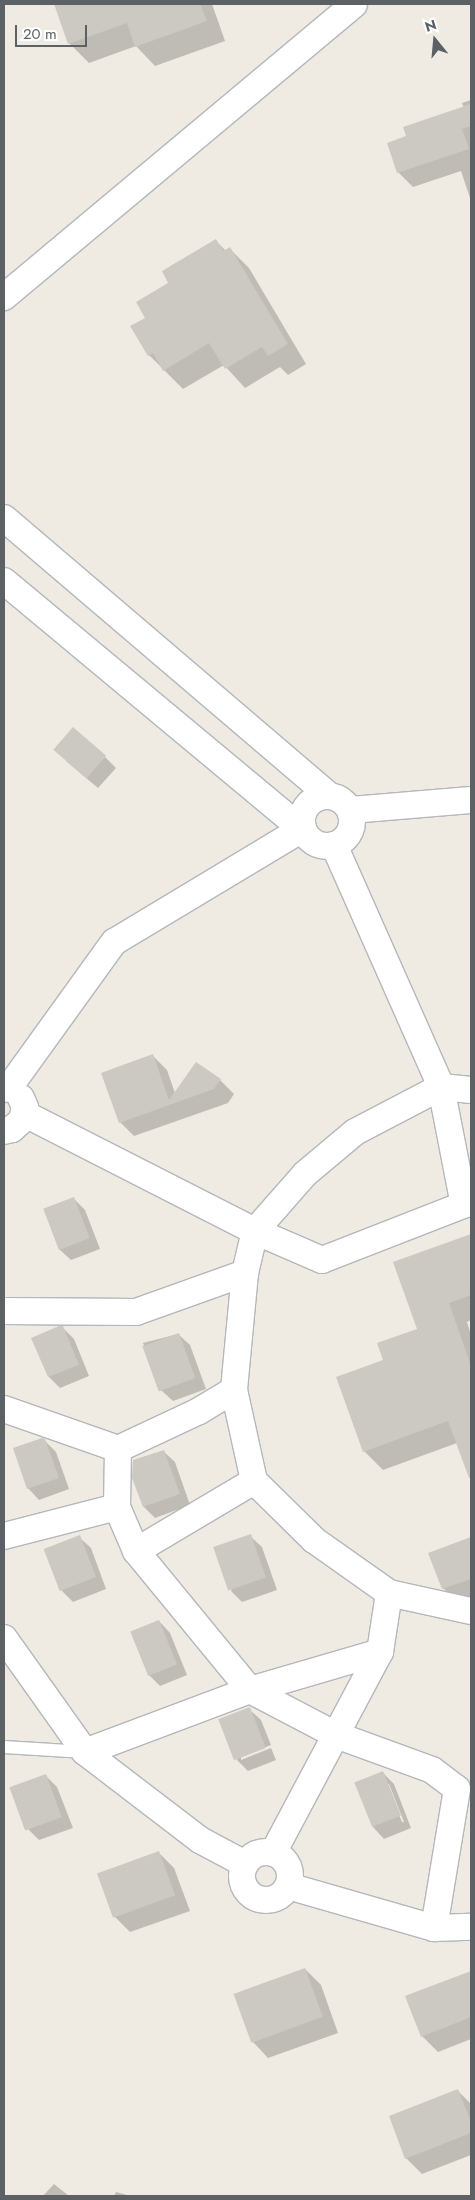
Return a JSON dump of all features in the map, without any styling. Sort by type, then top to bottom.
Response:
[{"type":"street","points":[[4,297],[354,4]]},
{"type":"street","points":[[4,518],[330,796]]},
{"type":"street","points":[[4,581],[302,828],[312,842],[326,846],[342,842],[352,828],[350,810],[338,798],[321,796],[307,805],[301,820],[302,828]]},
{"type":"street","points":[[350,810],[471,800]]},
{"type":"street","points":[[4,1131],[18,1126],[25,1114],[23,1101],[14,1091],[6,1089],[114,942],[302,828]]},
{"type":"street","points":[[25,1114],[255,1231],[322,1260],[468,1204],[441,1087],[334,845]]},
{"type":"street","points":[[471,1090],[441,1087],[355,1132],[305,1174],[255,1231],[245,1272],[234,1390],[254,1481],[314,1540],[389,1594],[471,1611]]},
{"type":"street","points":[[4,1311],[136,1312],[245,1272]]},
{"type":"street","points":[[4,1408],[118,1449],[199,1411],[234,1390]]},
{"type":"street","points":[[118,1449],[117,1507],[136,1551],[250,1690],[336,1735],[432,1770],[457,1789],[434,1928]]},
{"type":"street","points":[[136,1551],[254,1481]]},
{"type":"street","points":[[4,1536],[117,1507]]},
{"type":"street","points":[[273,1853],[380,1652],[389,1594]]},
{"type":"street","points":[[4,1638],[85,1752],[200,1840],[245,1864]]},
{"type":"street","points":[[85,1752],[250,1690],[380,1652]]},
{"type":"street","points":[[258,1853],[273,1853],[281,1857],[289,1870],[288,1886],[279,1896],[272,1899],[256,1898],[244,1887],[242,1871],[245,1864],[258,1853]]},
{"type":"street","points":[[288,1886],[434,1928],[471,1927]]},
{"type":"lane","points":[[4,1747],[85,1752]]},
{"type":"building","points":[[54,4],[200,4],[207,21],[135,47],[127,23],[68,44]]},
{"type":"building","points":[[471,104],[471,126],[462,129],[469,149],[397,173],[387,143],[406,136],[403,127]]},
{"type":"building","points":[[216,239],[223,251],[230,247],[288,344],[268,356],[262,347],[225,369],[209,343],[163,371],[153,353],[148,356],[130,326],[145,318],[136,302],[168,283],[162,271]]},
{"type":"building","points":[[73,727],[106,756],[87,779],[53,750]]},
{"type":"building","points":[[153,1054],[169,1100],[196,1062],[221,1079],[214,1089],[119,1123],[101,1073]]},
{"type":"building","points":[[74,1197],[90,1238],[59,1250],[43,1209]]},
{"type":"building","points":[[471,1234],[471,1295],[449,1303],[471,1366],[471,1478],[469,1478],[448,1421],[363,1452],[336,1377],[383,1360],[377,1343],[417,1329],[393,1262]]},
{"type":"building","points":[[63,1326],[79,1365],[48,1377],[31,1338]]},
{"type":"building","points":[[179,1333],[195,1378],[159,1391],[142,1346]]},
{"type":"building","points":[[42,1438],[45,1439],[59,1478],[27,1489],[13,1448]]},
{"type":"building","points":[[164,1450],[180,1494],[143,1507],[132,1478],[133,1460]]},
{"type":"building","points":[[251,1534],[266,1577],[228,1591],[213,1547]]},
{"type":"building","points":[[80,1535],[96,1577],[60,1591],[44,1549]]},
{"type":"building","points":[[471,1537],[471,1579],[442,1589],[428,1553]]},
{"type":"building","points":[[159,1620],[177,1665],[148,1676],[130,1632]]},
{"type":"building","points":[[250,1707],[266,1748],[234,1760],[218,1719]]},
{"type":"building","points":[[383,1771],[401,1816],[372,1827],[354,1783]]},
{"type":"building","points":[[46,1774],[62,1817],[25,1831],[9,1787]]},
{"type":"building","points":[[159,1851],[175,1895],[113,1918],[97,1874]]},
{"type":"building","points":[[305,1968],[323,2017],[251,2043],[234,1994]]},
{"type":"building","points":[[471,1971],[471,2017],[421,2037],[405,1996]]},
{"type":"building","points":[[458,2089],[471,2122],[471,2133],[405,2159],[389,2116]]}]
